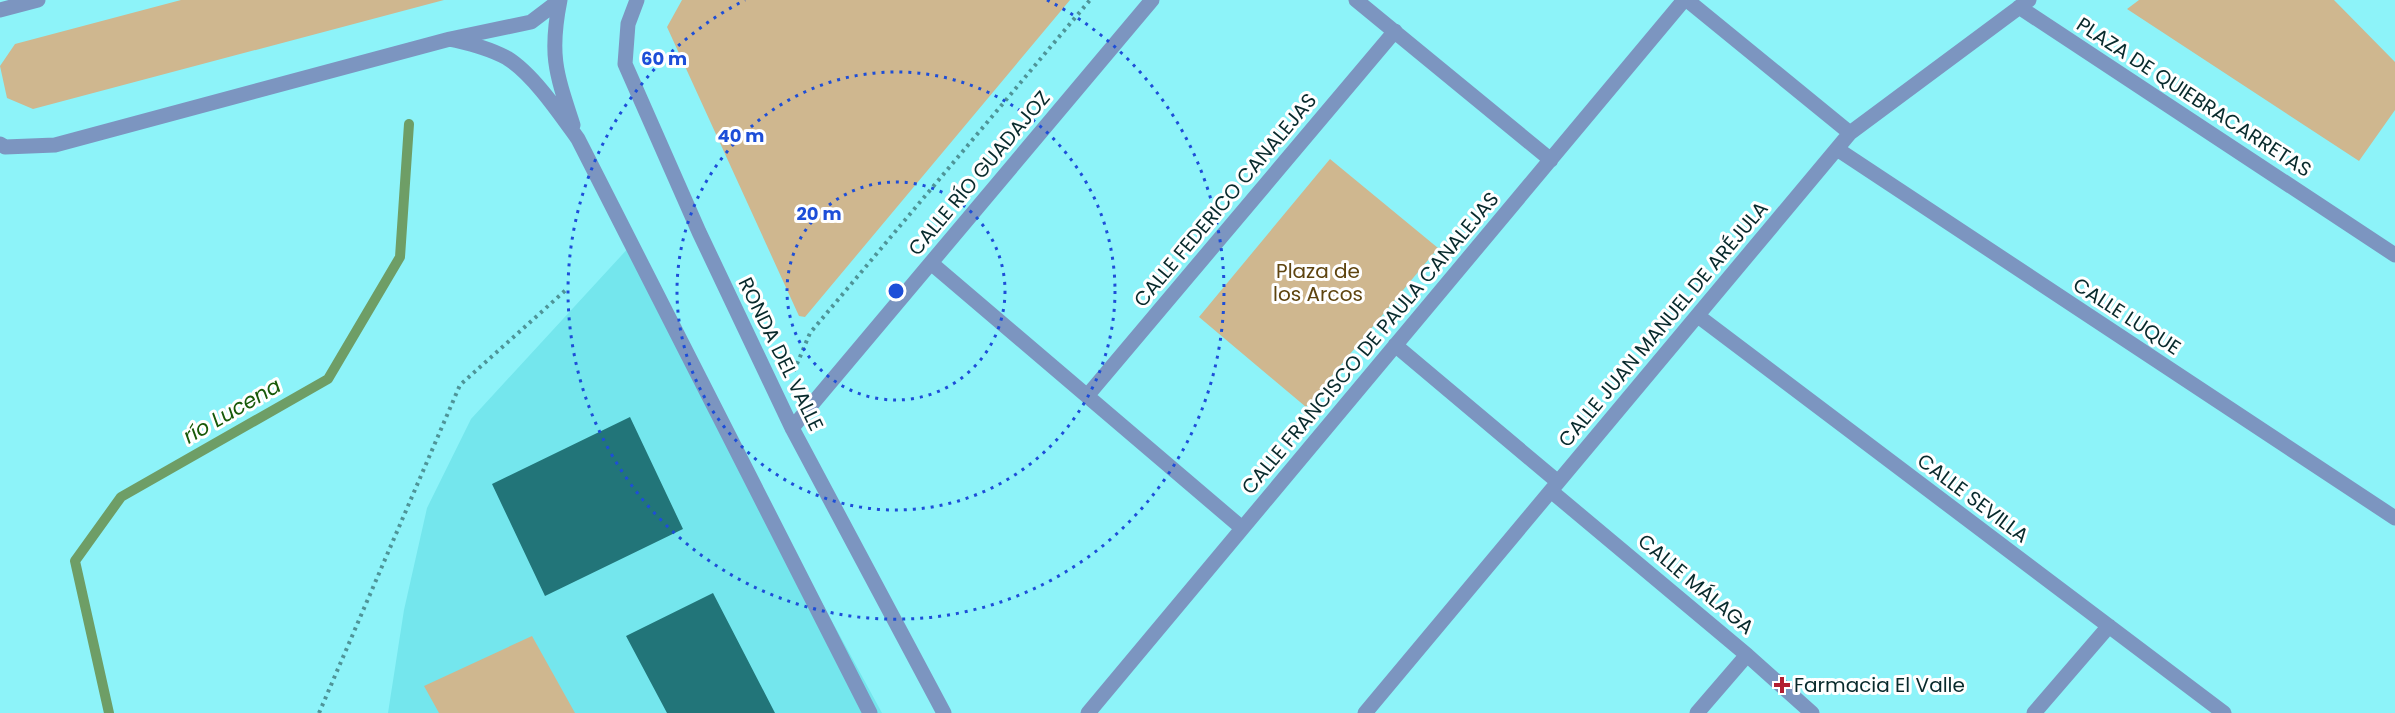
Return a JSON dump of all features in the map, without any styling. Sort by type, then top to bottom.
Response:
[{"type":"street","points":[[0,10],[38,0]]},
{"type":"street","points":[[2,147],[55,145],[450,39],[531,22],[560,0]]},
{"type":"street","points":[[560,0],[554,32],[554,68],[578,139],[870,713]]},
{"type":"street","name":"RONDA DEL VALLE","points":[[637,0],[628,24],[625,64],[699,232],[792,428],[944,713]]},
{"type":"street","name":"CALLE RÍO GUADAJOZ","points":[[792,428],[1152,0]]},
{"type":"street","points":[[1356,0],[1551,160]]},
{"type":"street","points":[[1686,0],[1850,133]]},
{"type":"street","name":"CALLE FRANCISCO DE PAULA CANALEJAS","points":[[1088,713],[1686,0]]},
{"type":"street","name":"CALLE JUAN MANUEL DE ARÉJULA","points":[[1365,713],[1850,133],[2024,4]]},
{"type":"street","name":"PLAZA DE QUIEBRACARRETAS","points":[[2024,4],[2395,255]]},
{"type":"street","name":"CALLE FEDERICO CANALEJAS","points":[[1088,396],[1395,31]]},
{"type":"street","points":[[450,39],[481,46],[509,59],[549,98],[578,139]]},
{"type":"street","name":"CALLE LUQUE","points":[[1837,149],[2395,518]]},
{"type":"street","points":[[931,263],[1242,528]]},
{"type":"street","name":"CALLE SEVILLA","points":[[1698,316],[2224,713]]},
{"type":"street","name":"CALLE MÁLAGA","points":[[1395,345],[1812,713]]},
{"type":"street","points":[[2034,713],[2109,626]]},
{"type":"street","points":[[1697,713],[1747,655]]},
{"type":"path","points":[[781,402],[810,333],[1090,0]]},
{"type":"path","points":[[319,713],[460,385],[567,289]]},
{"type":"shaded area","points":[[632,244],[694,368],[882,713],[388,713],[404,610],[427,508],[471,419]]},
{"type":"green space","points":[[181,0],[444,0],[33,109],[7,98],[0,66],[15,44]]},
{"type":"green space","points":[[682,0],[1070,0],[805,317],[799,316],[667,27]]},
{"type":"green space","points":[[2139,0],[2334,0],[2395,62],[2395,110],[2359,161],[2127,9]]},
{"type":"green space","name":"Plaza de los Arcos","points":[[1330,159],[1438,248],[1306,407],[1199,317]]},
{"type":"green space","points":[[532,636],[575,713],[439,713],[424,686]]},
{"type":"building","points":[[630,417],[683,529],[545,596],[492,484]]},
{"type":"building","points":[[713,593],[775,713],[667,713],[626,636]]},
{"type":"waterway","name":"río Lucena","points":[[109,713],[75,561],[121,497],[328,379],[400,257],[409,124]]},
{"type":"place","name":"Farmacia El Valle","points":[[1782,685]]}]
